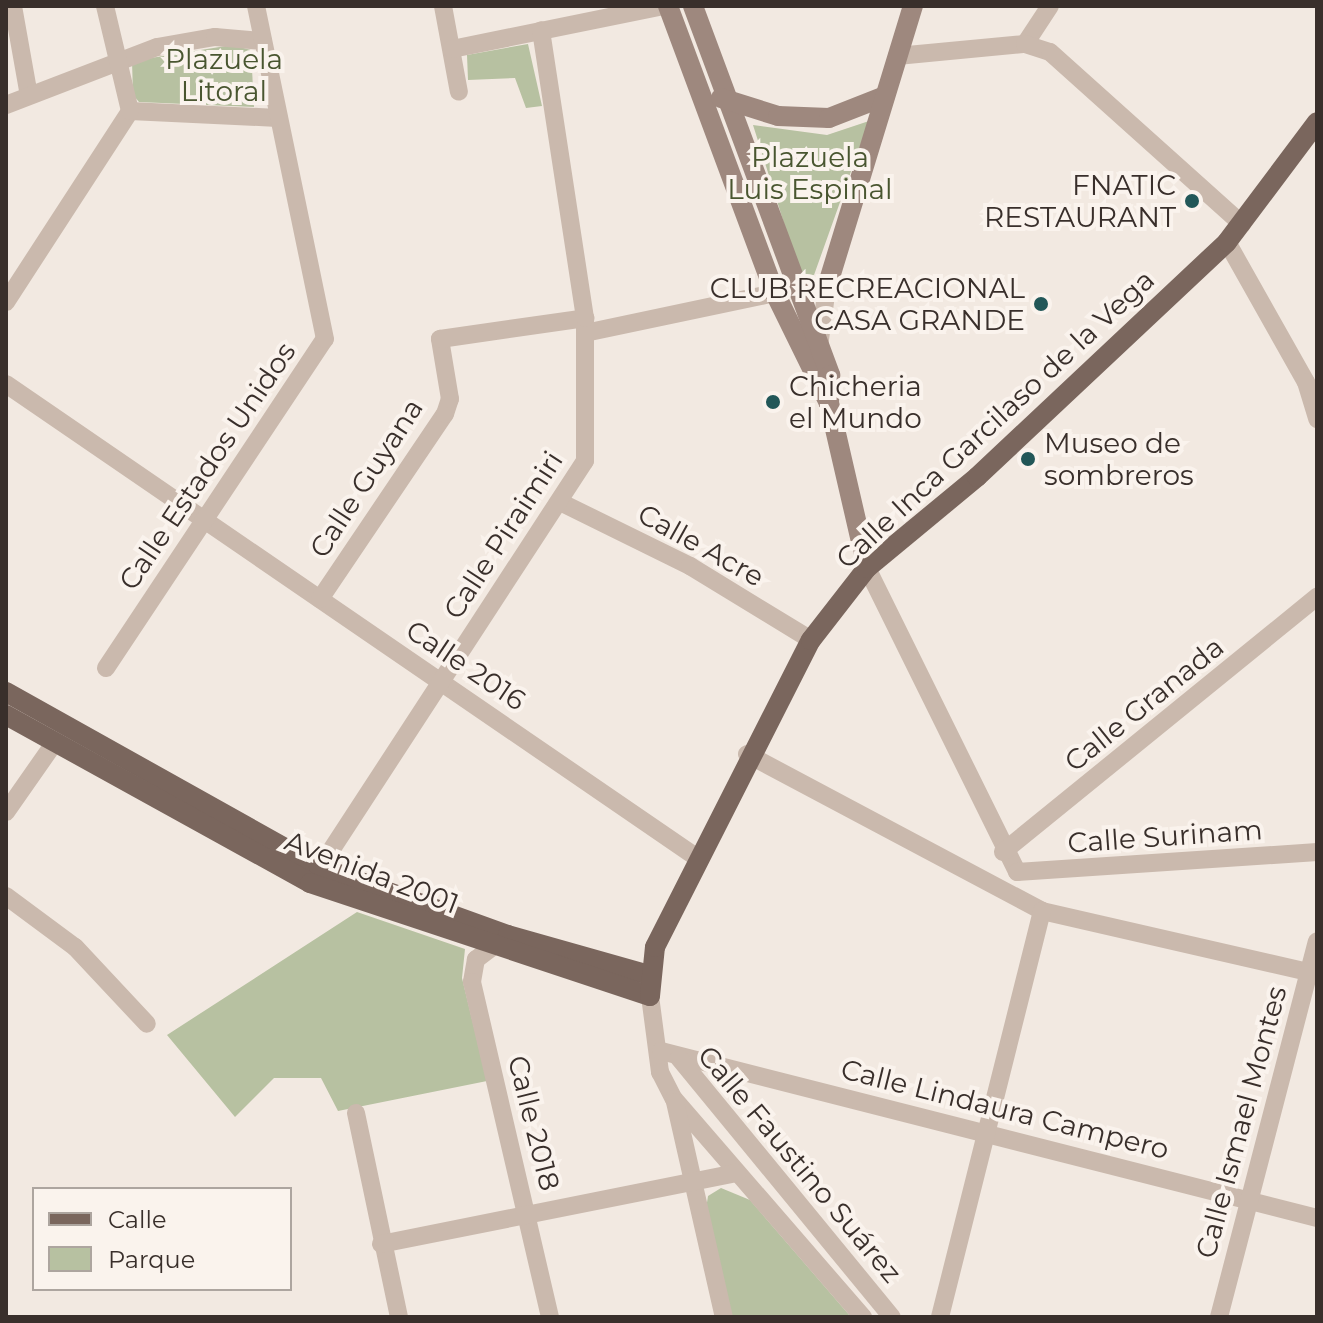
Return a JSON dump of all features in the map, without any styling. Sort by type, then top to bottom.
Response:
[{"type":"main road","points":[[666,6],[775,293],[829,403],[867,568]]},
{"type":"main road","points":[[693,6],[830,375],[829,403]]},
{"type":"main road","points":[[827,287],[913,6]]},
{"type":"main road","points":[[704,105],[725,97],[778,116],[829,118],[885,96]]},
{"type":"main road","name":"Calle Inca Garcilaso de la Vega","points":[[650,996],[649,975],[696,857],[747,754],[811,640],[867,568],[977,477],[1227,242],[1317,122]]},
{"type":"main road","name":"Avenida 2001","points":[[6,692],[315,875],[649,975]]},
{"type":"main road","name":"Avenida 2001","points":[[6,715],[315,875],[490,947],[650,996]]},
{"type":"street","points":[[13,6],[29,96]]},
{"type":"street","points":[[6,302],[130,111],[105,6]]},
{"type":"street","name":"Calle Estados Unidos","points":[[106,668],[197,515],[325,339],[256,6]]},
{"type":"street","points":[[443,6],[459,92]]},
{"type":"street","points":[[452,49],[666,6]]},
{"type":"street","points":[[1025,44],[1050,6]]},
{"type":"street","name":"Calle Piraimiri","points":[[315,875],[440,681],[578,479],[590,436],[585,326],[541,30]]},
{"type":"street","points":[[6,105],[116,60],[215,37],[263,41]]},
{"type":"street","points":[[897,56],[1025,44],[1050,52],[1242,224]]},
{"type":"street","points":[[130,111],[278,118]]},
{"type":"street","points":[[1227,242],[1306,382],[1317,419]]},
{"type":"street","points":[[819,347],[827,287]]},
{"type":"street","name":"Calle Guyana","points":[[320,599],[445,414],[450,399],[440,339],[585,326],[775,293]]},
{"type":"street","name":"Calle 2016","points":[[6,384],[696,857]]},
{"type":"street","name":"Calle Acre","points":[[562,503],[690,566],[811,640]]},
{"type":"street","points":[[867,568],[1003,852],[1017,872],[1007,893]]},
{"type":"street","name":"Calle Granada","points":[[1003,852],[1317,597]]},
{"type":"street","points":[[6,812],[55,742]]},
{"type":"street","points":[[747,754],[1042,911],[1313,973]]},
{"type":"street","name":"Calle Surinam","points":[[1017,872],[1317,852]]},
{"type":"street","points":[[6,896],[75,947],[147,1024]]},
{"type":"street","points":[[940,1317],[1042,911]]},
{"type":"street","points":[[490,947],[508,935]]},
{"type":"street","name":"Calle Ismael Montes","points":[[1219,1317],[1313,973],[1317,942]]},
{"type":"street","name":"Calle 2018","points":[[490,947],[476,959],[472,982],[550,1317]]},
{"type":"street","name":"Calle Faustino Suárez","points":[[650,996],[661,1051],[660,1072],[674,1099],[863,1317]]},
{"type":"street","name":"Calle Faustino Suárez","points":[[661,1051],[679,1058],[892,1317]]},
{"type":"street","name":"Calle Lindaura Campero","points":[[679,1058],[989,1131],[1317,1218]]},
{"type":"street","points":[[674,1099],[724,1317]]},
{"type":"street","points":[[356,1113],[381,1244],[399,1317]]},
{"type":"street","points":[[381,1244],[737,1173]]},
{"type":"green space","points":[[528,44],[542,106],[526,108],[515,78],[468,80],[467,55]]},
{"type":"green space","name":"Plazuela Litoral","points":[[232,45],[251,50],[254,107],[139,102],[133,95],[132,61]]},
{"type":"green space","name":"Plazuela Luis Espinal","points":[[869,121],[814,275],[800,274],[753,125],[827,135]]},
{"type":"green space","points":[[357,912],[465,949],[462,978],[487,1081],[338,1111],[321,1078],[274,1078],[235,1117],[167,1035]]},
{"type":"green space","points":[[721,1188],[750,1200],[851,1317],[732,1317],[706,1209],[708,1196]]},
{"type":"place","name":"FNATIC RESTAURANT","points":[[1192,201]]},
{"type":"place","name":"CLUB RECREACIONAL CASA GRANDE","points":[[1041,304]]},
{"type":"place","name":"Chicheria el Mundo","points":[[773,402]]},
{"type":"place","name":"Museo de sombreros","points":[[1028,459]]}]
